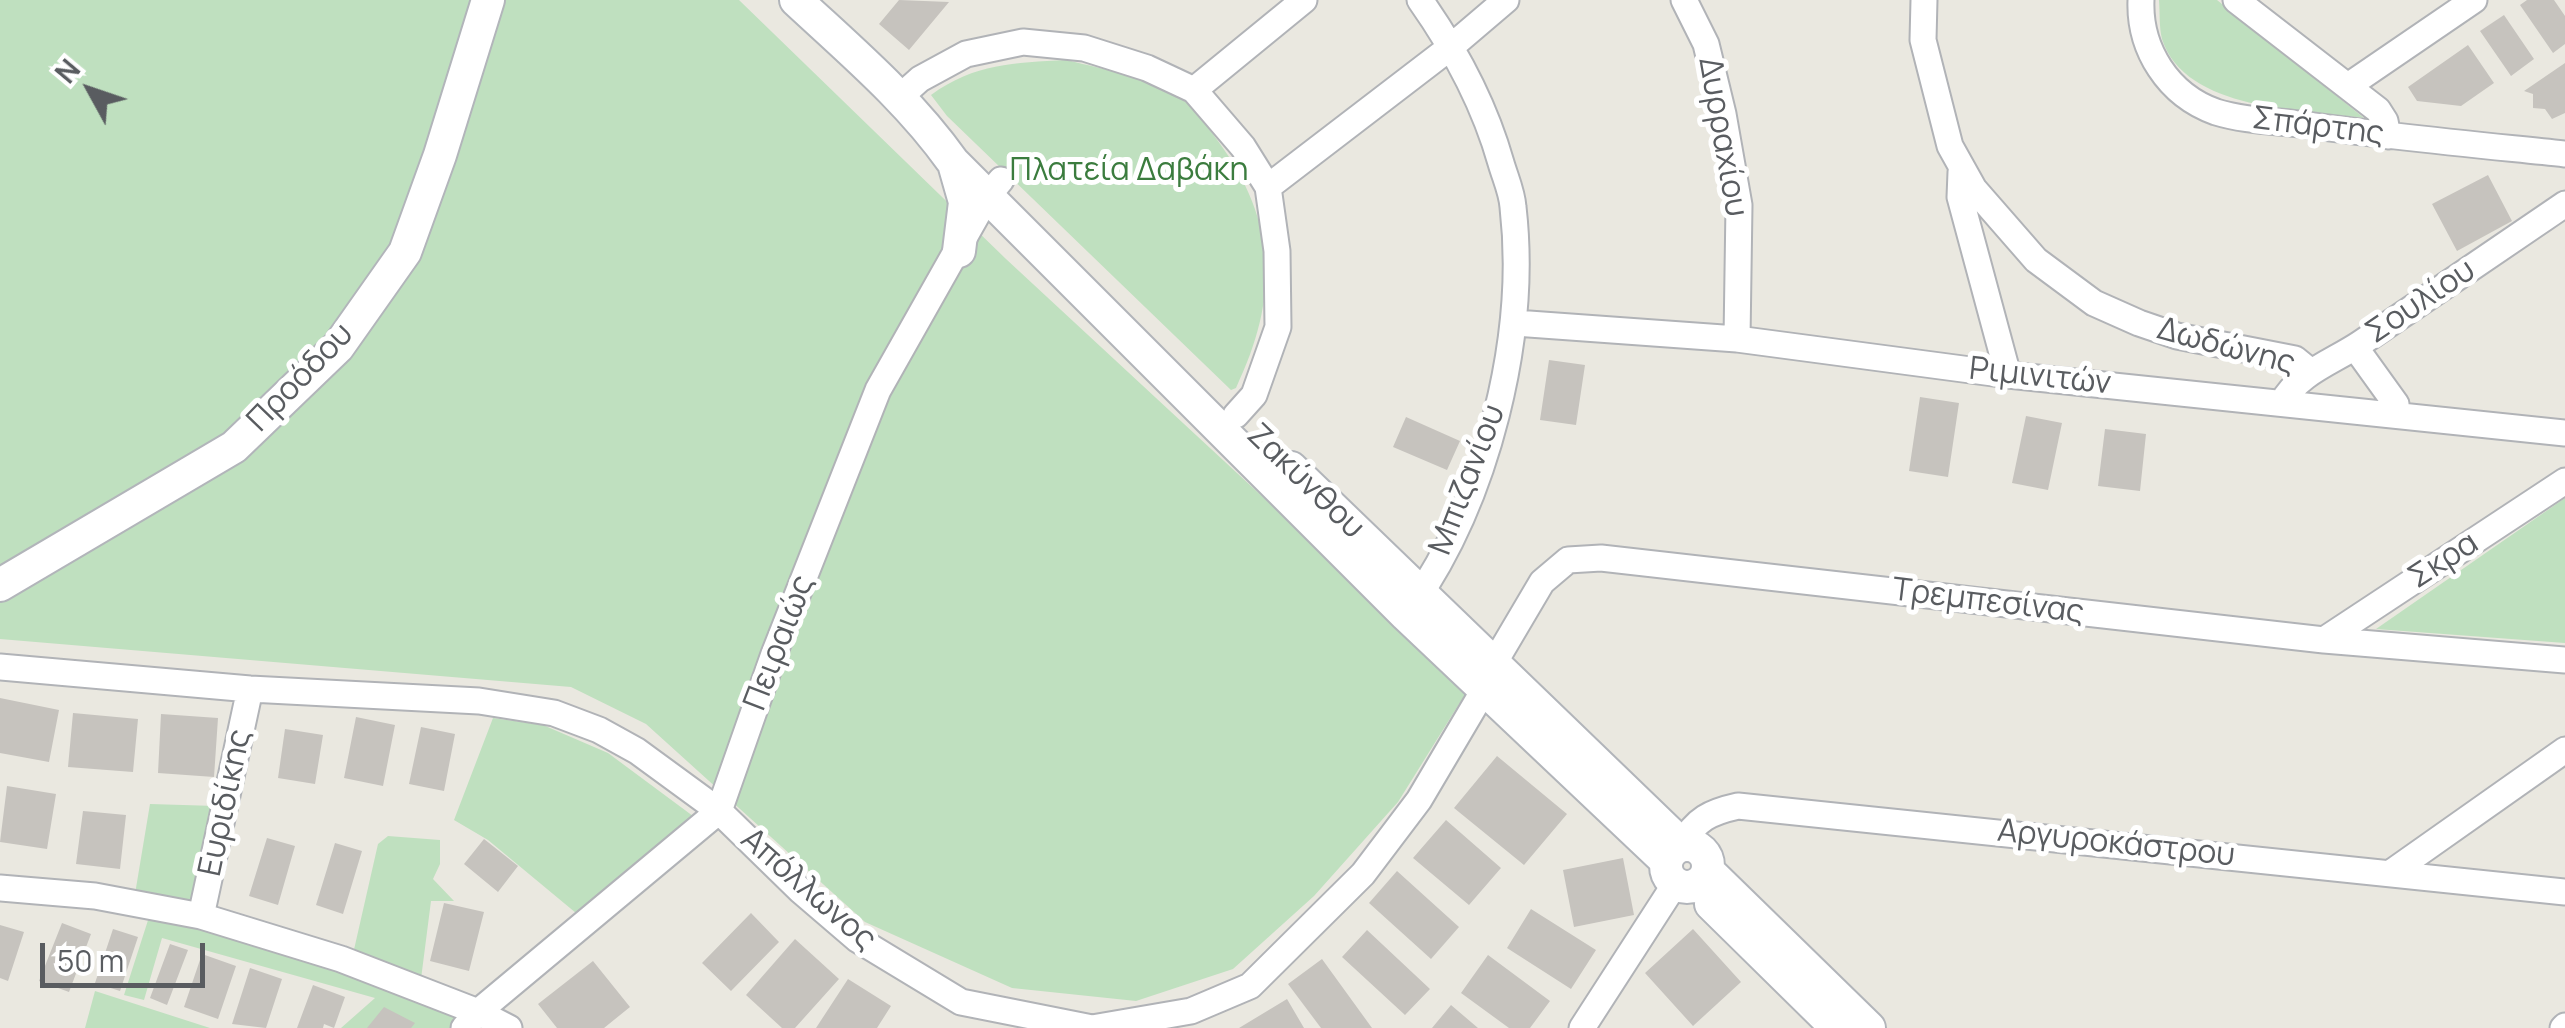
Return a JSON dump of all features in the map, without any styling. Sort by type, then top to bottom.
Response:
[{"type":"street","name":"Προόδου","points":[[0,585],[234,447],[338,346],[405,252],[488,0]]},
{"type":"street","name":"Ζακύνθου","points":[[796,0],[900,96],[953,162],[994,189],[1236,415],[1413,604]]},
{"type":"street","points":[[1194,90],[1304,0]]},
{"type":"street","name":"Μπιζανίου","points":[[1413,604],[1456,529],[1496,419],[1515,323],[1514,205],[1488,119],[1452,46],[1420,0]]},
{"type":"street","points":[[1268,187],[1506,0]]},
{"type":"street","name":"Δυρραχίου","points":[[1684,0],[1706,44],[1740,205],[1737,339]]},
{"type":"street","name":"Σπάρτης","points":[[2140,0],[2143,35],[2154,62],[2170,82],[2215,111],[2252,120],[2565,154]]},
{"type":"street","points":[[2348,86],[2474,0]]},
{"type":"street","name":"Δωδώνης","points":[[1922,2],[1923,40],[1950,146],[1961,170],[2036,260],[2094,303],[2177,336],[2295,358],[2311,372]]},
{"type":"street","points":[[2248,4],[2378,110],[2388,136]]},
{"type":"street","points":[[900,96],[920,78],[966,54],[1023,42],[1084,48],[1148,68],[1194,90],[1243,147],[1268,187],[1277,251],[1278,327],[1254,394],[1236,415]]},
{"type":"street","name":"Ζακύνθου","points":[[925,123],[968,150],[1018,226],[1413,604],[1836,1020],[1869,1028]]},
{"type":"street","points":[[953,162],[965,202],[964,243]]},
{"type":"street","name":"Δωδώνης","points":[[1961,170],[1960,197],[2008,375]]},
{"type":"street","name":"Πειραιώς","points":[[719,812],[774,654],[878,390],[994,189]]},
{"type":"street","name":"Σουλίου","points":[[2282,403],[2290,387],[2311,372],[2355,347],[2565,204]]},
{"type":"street","points":[[964,243],[984,228],[1018,226]]},
{"type":"street","name":"Ριμινιτών","points":[[1515,323],[1737,339],[2008,375],[2565,433]]},
{"type":"street","points":[[2355,347],[2396,404],[2397,414]]},
{"type":"street","name":"Σκρα","points":[[2324,640],[2565,481]]},
{"type":"street","name":"Τρεμπεσίνας","points":[[1488,677],[1542,582],[1568,560],[1602,558],[2324,640],[2565,660]]},
{"type":"street","name":"Απόλλωνος","points":[[0,667],[250,689],[479,701],[554,713],[600,730],[638,752],[719,812],[857,939],[961,1002],[1092,1028],[1191,1011],[1250,986],[1364,874],[1418,800],[1488,677]]},
{"type":"street","name":"Ευριδίκης","points":[[201,916],[250,689]]},
{"type":"street","points":[[2392,872],[2565,750]]},
{"type":"street","name":"Αργυροκάστρου","points":[[1582,1028],[1685,870],[1689,832],[1708,813],[1738,806],[2565,892]]},
{"type":"street","points":[[471,1020],[719,812]]},
{"type":"street","points":[[0,888],[95,896],[201,916],[341,958],[471,1020],[510,1028]]},
{"type":"street","points":[[954,1028],[961,1002]]},
{"type":"green space","points":[[0,0],[739,0],[1006,259],[1469,688],[1398,802],[1314,896],[1233,969],[1136,1001],[1012,988],[865,922],[646,724],[571,687],[0,639]]},
{"type":"green space","points":[[2159,0],[2217,0],[2364,118],[2249,102],[2220,94],[2195,81],[2175,63],[2162,39]]},
{"type":"green space","name":"Πλατεία Δαβάκη","points":[[1066,60],[1130,76],[1162,88],[1190,105],[1238,171],[1261,231],[1266,262],[1260,323],[1236,388],[1231,390],[947,116],[931,95],[979,71]]},
{"type":"green space","points":[[2565,498],[2565,643],[2376,629]]},
{"type":"green space","points":[[493,718],[543,725],[608,753],[701,822],[582,918],[488,840],[454,820]]},
{"type":"green space","points":[[150,804],[216,806],[195,905],[135,894]]},
{"type":"green space","points":[[388,836],[440,840],[440,864],[433,879],[454,901],[431,901],[421,979],[353,954],[378,844]]},
{"type":"green space","points":[[150,914],[345,973],[459,1018],[451,1028],[341,1028],[375,998],[162,938],[144,1000],[124,995]]},
{"type":"green space","points":[[95,991],[210,1028],[85,1028]]},
{"type":"building","points":[[899,0],[949,2],[909,50],[879,24]]},
{"type":"building","points":[[2527,0],[2554,0],[2565,16],[2565,44],[2553,53],[2520,5]]},
{"type":"building","points":[[2504,15],[2534,59],[2511,76],[2480,31]]},
{"type":"building","points":[[2468,45],[2494,83],[2461,106],[2417,101],[2408,87]]},
{"type":"building","points":[[2565,63],[2565,113],[2552,119],[2545,109],[2533,108],[2533,94],[2524,91]]},
{"type":"building","points":[[2488,175],[2512,221],[2457,251],[2432,204]]},
{"type":"building","points":[[1549,360],[1585,365],[1576,425],[1540,420]]},
{"type":"building","points":[[1920,397],[1959,403],[1948,477],[1909,471]]},
{"type":"building","points":[[2026,416],[2062,423],[2048,490],[2012,483]]},
{"type":"building","points":[[1406,417],[1460,441],[1447,470],[1393,447]]},
{"type":"building","points":[[2105,429],[2146,434],[2140,491],[2098,486]]},
{"type":"building","points":[[0,698],[59,710],[49,762],[0,753]]},
{"type":"building","points":[[73,713],[138,719],[133,772],[68,767]]},
{"type":"building","points":[[161,714],[218,718],[214,777],[158,773]]},
{"type":"building","points":[[356,717],[395,725],[383,786],[344,778]]},
{"type":"building","points":[[421,727],[455,734],[444,791],[409,784]]},
{"type":"building","points":[[285,729],[323,735],[315,784],[278,778]]},
{"type":"building","points":[[1497,756],[1567,814],[1524,865],[1454,808]]},
{"type":"building","points":[[7,786],[56,794],[47,849],[0,842]]},
{"type":"building","points":[[83,811],[126,815],[120,869],[76,864]]},
{"type":"building","points":[[1446,820],[1501,868],[1469,905],[1413,858]]},
{"type":"building","points":[[267,838],[295,846],[278,905],[249,896]]},
{"type":"building","points":[[484,839],[518,866],[498,892],[464,864]]},
{"type":"building","points":[[335,843],[362,851],[343,914],[316,905]]},
{"type":"building","points":[[1623,858],[1634,915],[1574,927],[1563,870]]},
{"type":"building","points":[[1397,871],[1459,927],[1431,959],[1369,903]]},
{"type":"building","points":[[444,903],[484,912],[469,971],[430,961]]},
{"type":"building","points":[[1531,909],[1596,950],[1571,989],[1507,948]]},
{"type":"building","points":[[751,913],[779,942],[731,991],[702,963]]},
{"type":"building","points":[[62,923],[91,934],[69,992],[39,981]]},
{"type":"building","points":[[0,925],[24,932],[8,981],[0,978]]},
{"type":"building","points":[[113,929],[138,937],[120,991],[95,983]]},
{"type":"building","points":[[1693,929],[1741,982],[1693,1026],[1645,973]]},
{"type":"building","points":[[1367,930],[1430,989],[1405,1015],[1342,957]]},
{"type":"building","points":[[795,939],[839,979],[795,1028],[782,1028],[746,995]]},
{"type":"building","points":[[170,944],[188,950],[167,1005],[150,998]]},
{"type":"building","points":[[202,954],[236,966],[218,1019],[184,1007]]},
{"type":"building","points":[[1488,955],[1550,1001],[1530,1028],[1509,1028],[1461,993]]},
{"type":"building","points":[[1322,959],[1372,1028],[1321,1028],[1288,984]]},
{"type":"building","points":[[593,961],[630,1007],[604,1028],[557,1028],[538,1004]]},
{"type":"building","points":[[250,968],[282,979],[266,1028],[232,1024]]},
{"type":"building","points":[[848,979],[891,1006],[877,1028],[816,1028]]},
{"type":"building","points":[[313,985],[345,997],[334,1028],[324,1024],[323,1028],[297,1028]]},
{"type":"building","points":[[1287,999],[1304,1028],[1239,1028]]},
{"type":"building","points":[[1451,1005],[1478,1028],[1432,1028]]},
{"type":"building","points":[[384,1007],[415,1023],[411,1028],[367,1028]]}]
